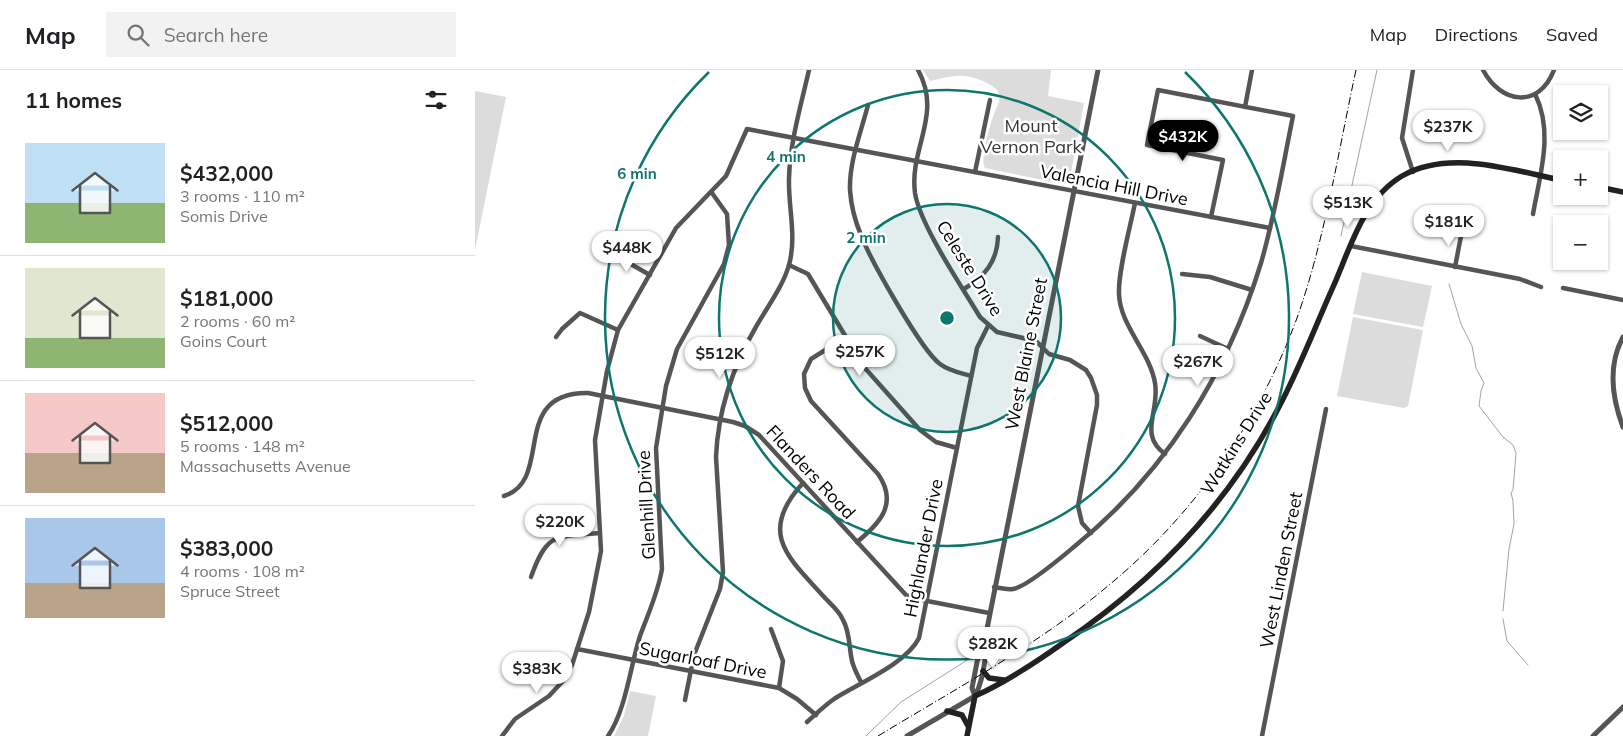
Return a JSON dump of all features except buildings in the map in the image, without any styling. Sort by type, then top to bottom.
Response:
[{"type":"main road","name":"Watkins Drive","points":[[975,696],[1047,654],[1117,605],[1179,547],[1210,511],[1240,471],[1269,426],[1303,355],[1362,220],[1375,200],[1393,183],[1413,172],[1451,162],[1553,178]]},
{"type":"main road","points":[[1608,189],[1623,192]]},
{"type":"main road","points":[[983,671],[989,678],[1004,680]]},
{"type":"main road","name":"West Blaine Street","points":[[967,736],[975,696]]},
{"type":"main road","points":[[947,710],[962,715],[968,728]]},
{"type":"street","points":[[685,700],[694,655],[720,589],[723,572],[716,457],[725,396],[735,365],[789,265],[792,233],[789,177],[809,70]]},
{"type":"street","name":"Celeste Drive","points":[[918,70],[927,90],[929,107],[917,161],[915,191],[919,211],[963,289],[988,326],[1006,335],[1036,341],[1049,354],[1079,364],[1086,370],[1095,386],[1097,405],[1078,506],[1083,523],[1091,533]]},
{"type":"street","name":"West Blaine Street","points":[[975,696],[972,688],[980,647],[983,644],[1098,70]]},
{"type":"street","points":[[1245,107],[1252,70]]},
{"type":"street","points":[[1413,70],[1402,138],[1413,172]]},
{"type":"street","points":[[1483,70],[1491,84],[1505,95],[1522,97],[1535,94],[1548,83],[1555,70]]},
{"type":"street","points":[[994,587],[1014,589],[1022,586],[1091,533],[1129,496],[1165,454],[1206,392],[1228,349],[1252,290],[1270,228],[1293,116],[1158,90],[1147,145],[1223,160],[1211,218]]},
{"type":"street","points":[[1533,214],[1540,175],[1545,122],[1541,106],[1535,94]]},
{"type":"street","points":[[975,172],[990,100]]},
{"type":"street","points":[[868,105],[856,150],[850,192],[857,224],[866,248],[933,358],[951,371],[971,376]]},
{"type":"street","name":"Valencia Hill Drive","points":[[711,193],[726,176],[747,129],[1270,228]]},
{"type":"street","points":[[502,736],[515,719],[554,692],[568,673],[577,649],[599,569],[601,551],[595,440],[602,395],[619,330],[676,228],[711,193]]},
{"type":"street","name":"Glenhill Drive","points":[[608,736],[619,715],[633,660],[659,588],[663,569],[656,463],[657,436],[662,407],[677,348],[727,256],[730,233],[727,214],[711,193]]},
{"type":"street","points":[[1135,203],[1119,298],[1155,380],[1156,397],[1151,436],[1154,445],[1165,454]]},
{"type":"street","points":[[1455,267],[1462,230]]},
{"type":"street","points":[[963,289],[978,280],[989,268],[996,252],[998,236]]},
{"type":"street","points":[[1351,246],[1520,279],[1541,288]]},
{"type":"street","points":[[613,254],[650,275]]},
{"type":"street","points":[[789,265],[808,274],[864,367],[920,430],[936,442],[957,448]]},
{"type":"street","points":[[1182,274],[1209,276],[1252,290]]},
{"type":"street","points":[[1563,288],[1623,300]]},
{"type":"street","points":[[556,337],[562,328],[580,313],[619,330]]},
{"type":"street","name":"Highlander Drive","points":[[807,722],[834,700],[901,659],[914,647],[919,638],[928,601],[977,348],[988,326]]},
{"type":"street","points":[[846,336],[811,359],[806,367],[804,383],[811,401],[879,474],[885,486],[886,505],[882,518],[877,525],[857,542]]},
{"type":"street","points":[[1200,336],[1228,349]]},
{"type":"street","points":[[1623,337],[1615,358],[1613,380],[1617,409],[1623,427]]},
{"type":"street","name":"Flanders Road","points":[[504,496],[513,493],[525,482],[539,420],[550,404],[565,395],[602,395],[721,419],[745,426],[759,435],[906,595],[989,613]]},
{"type":"street","name":"West Linden Street","points":[[1262,736],[1326,409]]},
{"type":"street","points":[[803,483],[791,496],[782,511],[781,542],[792,561],[844,620],[853,666],[861,682]]},
{"type":"street","points":[[531,577],[541,550],[548,542],[560,537],[600,533]]},
{"type":"street","points":[[771,629],[783,661],[779,688]]},
{"type":"street","name":"West Blaine Street","points":[[975,696],[980,686],[987,648],[983,644]]},
{"type":"street","name":"Sugarloaf Drive","points":[[577,649],[779,688],[797,698],[816,715]]},
{"type":"street","name":"Watkins Drive","points":[[907,736],[947,710],[975,696]]},
{"type":"street","points":[[1593,736],[1623,707]]},
{"type":"green space","name":"Mount Vernon Park","points":[[923,70],[1051,70],[1048,96],[1084,103],[1070,178],[1062,184],[985,168],[985,145],[999,99],[997,90],[985,82],[964,76],[952,76],[930,81]]},
{"type":"green space","points":[[475,91],[506,97],[475,250]]},
{"type":"green space","points":[[1362,272],[1432,286],[1423,327],[1353,314]]},
{"type":"green space","points":[[1353,317],[1423,330],[1408,406],[1404,408],[1337,396]]},
{"type":"green space","points":[[630,691],[656,696],[648,736],[614,736],[624,716]]},
{"type":"waterway","points":[[1341,236],[1377,70]]},
{"type":"waterway","points":[[1449,284],[1461,324],[1472,346],[1476,368],[1484,383],[1479,406],[1503,437],[1513,445],[1516,453],[1513,490],[1511,493],[1514,524],[1509,549],[1503,611]]},
{"type":"waterway","points":[[1503,619],[1507,641],[1528,665]]},
{"type":"waterway","points":[[866,736],[901,702],[969,659]]},
{"type":"railway","points":[[878,736],[994,667],[1050,630],[1103,590],[1165,532],[1193,501],[1218,467],[1242,432],[1263,395],[1297,318],[1323,227],[1356,70]]}]
